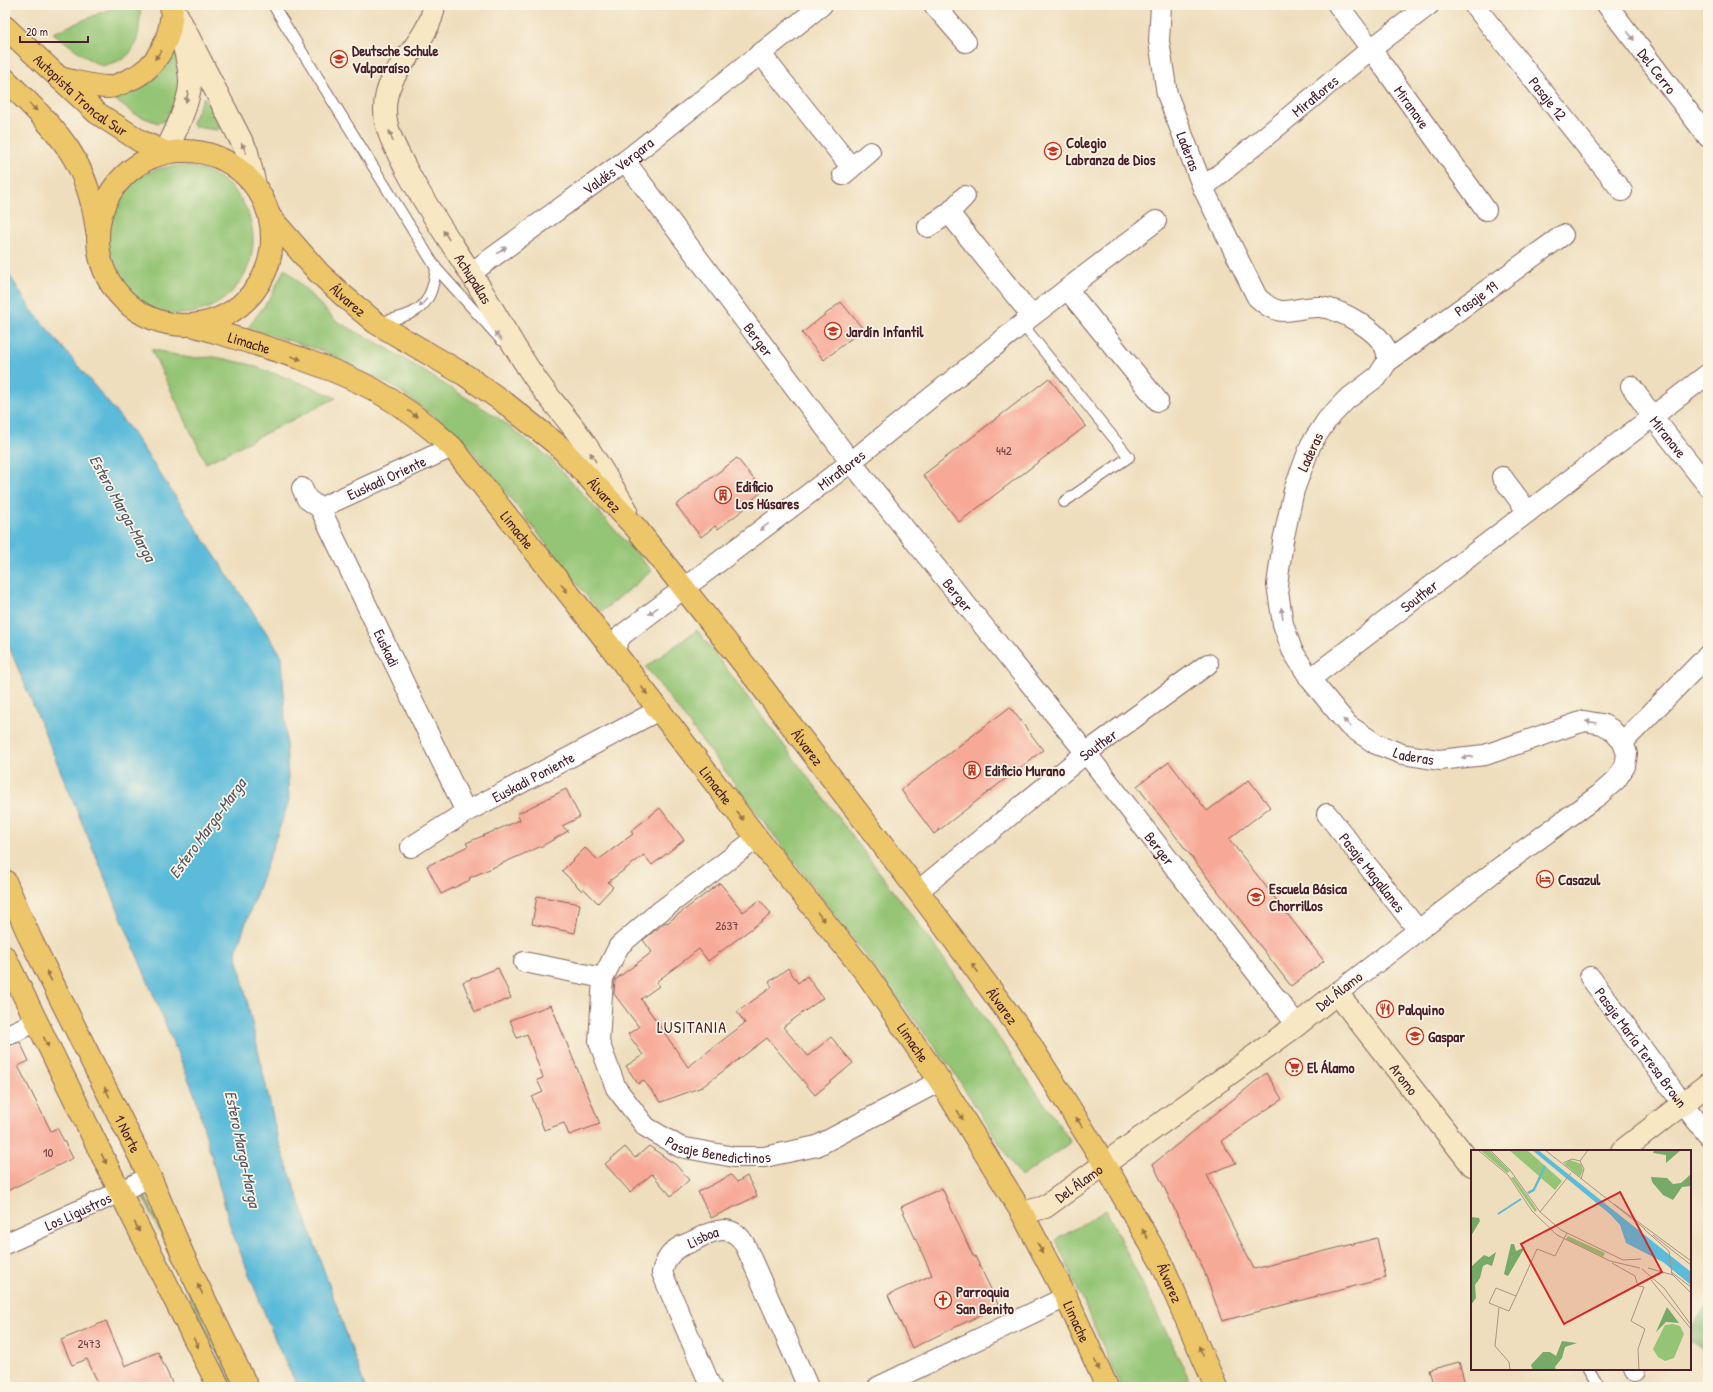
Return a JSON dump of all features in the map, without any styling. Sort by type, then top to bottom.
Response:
[{"type":"main road","points":[[59,78],[108,87],[120,84],[141,73],[159,55],[166,44],[171,24],[172,5]]},
{"type":"main road","name":"Autopista Troncal Sur","points":[[5,27],[97,113],[140,141],[165,152]]},
{"type":"main road","points":[[5,79],[47,121],[62,138],[74,157],[84,176],[90,194],[97,231]]},
{"type":"main road","name":"Limache","points":[[192,325],[217,319],[238,307],[256,289],[268,267],[272,242],[270,217],[264,200],[255,185],[240,170],[224,159],[205,152],[185,150],[165,152],[137,164],[121,177],[109,193],[100,211],[97,231],[98,253],[104,273],[116,292],[131,307],[150,318],[171,324],[192,325],[269,349],[350,378],[373,389],[400,405],[434,430],[452,447],[613,650],[757,838],[866,973],[940,1082],[1022,1213],[1066,1297],[1107,1387]]},
{"type":"main road","name":"Álvarez","points":[[270,217],[319,273],[376,323],[465,375],[531,422],[564,451],[595,482],[644,537],[918,891],[1025,1036],[1104,1163],[1162,1264],[1216,1387]]},
{"type":"main road","name":"1 Norte","points":[[5,881],[31,940],[150,1177],[183,1255],[247,1387]]},
{"type":"main road","points":[[5,957],[120,1192],[219,1387]]},
{"type":"street","points":[[165,152],[177,129],[190,85],[188,60],[172,5]]},
{"type":"street","name":"Limache","points":[[172,5],[247,152],[255,185]]},
{"type":"street","name":"Achupallas","points":[[434,5],[433,15],[428,26],[396,71],[390,83],[385,109],[386,122],[395,147],[424,202],[471,273],[533,376],[581,438],[644,537]]},
{"type":"street","name":"Valdés Vergara","points":[[471,273],[625,161],[822,5]]},
{"type":"street","points":[[934,5],[966,42]]},
{"type":"street","name":"Laderas","points":[[1161,5],[1159,41],[1167,94],[1204,188],[1257,297],[1275,311],[1288,312],[1318,307],[1331,309],[1347,315],[1365,327],[1386,349],[1387,362],[1378,376],[1346,400],[1327,420],[1311,444],[1294,490],[1283,541],[1277,584],[1286,630],[1292,650],[1310,679],[1348,725],[1376,744],[1402,754],[1439,760],[1485,755],[1584,721],[1602,724],[1611,729],[1623,742]]},
{"type":"street","name":"Miranave","points":[[1338,5],[1372,49],[1486,210]]},
{"type":"street","name":"Miraflores","points":[[1204,188],[1372,49],[1429,5]]},
{"type":"street","name":"Pasaje 12","points":[[1474,5],[1622,191]]},
{"type":"street","name":"Del Cerro","points":[[1607,5],[1708,137]]},
{"type":"street","points":[[760,53],[847,171],[870,152]]},
{"type":"street","name":"Berger","points":[[625,161],[850,462],[1086,753],[1297,1025]]},
{"type":"street","points":[[928,227],[949,213],[965,196]]},
{"type":"street","points":[[949,213],[1027,320]]},
{"type":"street","name":"Miraflores","points":[[613,650],[622,635],[850,462],[1027,320],[1156,221]]},
{"type":"street","name":"Pasaje 19","points":[[1387,362],[1563,235]]},
{"type":"street","points":[[1067,289],[1158,401]]},
{"type":"street","name":"Souther","points":[[1310,679],[1708,374]]},
{"type":"street","name":"Miranave","points":[[1631,386],[1708,486]]},
{"type":"street","name":"Euskadi Oriente","points":[[320,508],[452,447]]},
{"type":"street","points":[[1502,477],[1528,512]]},
{"type":"street","name":"Euskadi","points":[[302,488],[307,499],[320,508],[466,812]]},
{"type":"street","points":[[1623,742],[1708,655]]},
{"type":"street","name":"Souther","points":[[918,891],[1086,753],[1208,664]]},
{"type":"street","name":"Euskadi Poniente","points":[[411,848],[466,812],[658,710]]},
{"type":"street","name":"Del Álamo","points":[[1022,1213],[1045,1208],[1104,1163],[1297,1025],[1336,993],[1503,865],[1599,795],[1616,780],[1625,766],[1627,754],[1623,742]]},
{"type":"street","name":"Pasaje Magallanes","points":[[1327,814],[1418,930]]},
{"type":"street","name":"Pasaje Benedictinos","points":[[757,838],[654,916],[620,946],[603,978],[599,1042],[616,1088],[646,1127],[680,1147],[734,1157],[764,1157],[817,1146],[940,1082]]},
{"type":"street","points":[[524,962],[603,978]]},
{"type":"street","name":"Pasaje María Teresa Brown","points":[[1590,977],[1683,1104],[1708,1135]]},
{"type":"street","name":"Aromo","points":[[1336,993],[1471,1164]]},
{"type":"street","points":[[5,1036],[36,1022]]},
{"type":"street","points":[[1623,1150],[1708,1084]]},
{"type":"street","name":"Los Ligustros","points":[[5,1244],[150,1177]]},
{"type":"street","name":"Lisboa","points":[[710,1387],[662,1273],[665,1262],[674,1251],[712,1231],[728,1230],[742,1238],[808,1387]]},
{"type":"street","points":[[878,1387],[1066,1297]]},
{"type":"lane","points":[[273,5],[436,268],[533,376]]},
{"type":"lane","points":[[376,323],[402,317],[414,312],[422,306],[430,296],[434,284],[436,268]]},
{"type":"lane","points":[[1027,320],[1129,458],[1064,502]]},
{"type":"lane","points":[[1590,1370],[1600,1387]]},
{"type":"green space","points":[[119,5],[141,5],[136,42],[129,54],[121,60],[102,66],[90,60],[53,33]]},
{"type":"green space","points":[[176,48],[183,82],[176,107],[167,120],[158,123],[134,114],[110,96],[131,91],[156,77],[161,72]]},
{"type":"green space","points":[[204,97],[221,128],[217,130],[194,127],[192,122]]},
{"type":"green space","points":[[172,166],[186,166],[201,169],[214,174],[232,187],[245,205],[248,212],[252,225],[252,255],[248,268],[245,275],[232,293],[214,306],[207,309],[194,313],[172,314],[157,311],[144,306],[132,298],[121,287],[113,275],[108,262],[105,247],[105,233],[108,218],[113,205],[121,193],[132,182],[144,174],[157,169]]},
{"type":"green space","points":[[285,268],[336,321],[385,347],[497,417],[551,459],[652,571],[600,613],[460,436],[396,388],[323,351],[248,328],[270,298]]},
{"type":"green space","points":[[151,349],[189,358],[215,357],[248,364],[314,388],[336,398],[206,463]]},
{"type":"green space","points":[[697,630],[932,942],[1071,1142],[1021,1177],[951,1068],[646,667]]},
{"type":"green space","points":[[144,1193],[235,1387],[232,1387],[142,1194]]},
{"type":"green space","points":[[1106,1210],[1193,1387],[1121,1387],[1056,1240]]},
{"type":"green space","points":[[1708,1304],[1708,1353],[1691,1342],[1691,1326]]},
{"type":"water","name":"Estero Marga-Marga","points":[[5,268],[30,308],[130,429],[282,656],[289,801],[236,951],[278,1140],[365,1387],[298,1387],[279,1349],[231,1229],[195,1095],[5,637]]},
{"type":"building","name":"Jardín Infantil","points":[[841,302],[863,329],[824,360],[802,333]]},
{"type":"building","points":[[1049,378],[1086,426],[959,522],[923,475]]},
{"type":"building","name":"Edificio Los Húsares","points":[[737,458],[763,491],[753,499],[755,501],[718,529],[715,526],[701,537],[676,505]]},
{"type":"building","name":"Edificio Murano","points":[[1010,707],[1043,750],[934,834],[901,790]]},
{"type":"building","points":[[1169,762],[1207,811],[1249,780],[1270,807],[1229,839],[1324,961],[1291,986],[1137,786]]},
{"type":"building","points":[[566,789],[580,817],[562,826],[568,831],[544,845],[469,878],[470,880],[441,894],[427,866],[468,846],[466,843],[520,820],[517,814]]},
{"type":"building","points":[[660,808],[684,840],[652,865],[644,855],[608,882],[613,887],[598,903],[583,888],[582,891],[562,871],[585,848],[598,860],[633,834],[631,831]]},
{"type":"building","points":[[720,883],[743,912],[760,900],[771,914],[708,961],[699,949],[656,982],[659,986],[641,999],[688,1067],[745,1023],[737,1012],[772,987],[769,982],[788,968],[798,983],[807,976],[823,998],[783,1027],[808,1056],[831,1037],[853,1063],[815,1095],[767,1038],[702,1087],[661,1102],[643,1080],[638,1084],[626,1066],[643,1055],[628,1034],[639,1027],[614,994],[615,980],[652,952],[643,940]]},
{"type":"building","points":[[537,896],[580,904],[575,933],[532,924]]},
{"type":"building","points":[[498,968],[511,998],[475,1012],[463,982]]},
{"type":"building","points":[[551,1005],[600,1124],[569,1135],[564,1123],[544,1130],[532,1097],[543,1092],[537,1080],[543,1078],[527,1034],[517,1038],[510,1020]]},
{"type":"building","points":[[20,1042],[29,1061],[18,1066],[51,1131],[57,1128],[73,1158],[5,1192],[5,1047]]},
{"type":"building","points":[[1266,1073],[1282,1099],[1221,1141],[1236,1163],[1207,1175],[1254,1269],[1377,1238],[1386,1278],[1222,1321],[1204,1271],[1153,1164]]},
{"type":"building","points":[[649,1146],[676,1165],[689,1180],[671,1196],[652,1174],[630,1192],[605,1164],[625,1147],[635,1158]]},
{"type":"building","points":[[731,1175],[737,1182],[747,1176],[757,1196],[711,1218],[698,1192]]},
{"type":"building","name":"Parroquia San Benito","points":[[942,1188],[973,1256],[975,1256],[999,1306],[912,1348],[888,1295],[932,1275],[901,1207]]},
{"type":"building","points":[[106,1321],[125,1366],[158,1352],[174,1387],[100,1387],[87,1359],[72,1365],[61,1340]]},
{"type":"building","points":[[1459,1362],[1466,1387],[1434,1387],[1429,1370]]},
{"type":"place","name":"Deutsche Schule Valparaíso","points":[[339,59]]},
{"type":"place","name":"Colegio Labranza de Dios","points":[[1053,151]]},
{"type":"place","name":"Jardín Infantil","points":[[833,331]]},
{"type":"place","name":"Edificio Los Húsares","points":[[723,495]]},
{"type":"place","name":"Edificio Murano","points":[[972,770]]},
{"type":"place","name":"Casazul","points":[[1545,879]]},
{"type":"place","name":"Escuela Básica Chorrillos","points":[[1256,897]]},
{"type":"place","name":"Palquino","points":[[1385,1009]]},
{"type":"place","name":"Gaspar","points":[[1415,1036]]},
{"type":"place","name":"El Álamo","points":[[1294,1067]]},
{"type":"place","name":"Parroquia San Benito","points":[[943,1300]]},
{"type":"district","name":"LUSITANIA","points":[[692,1027]]}]
